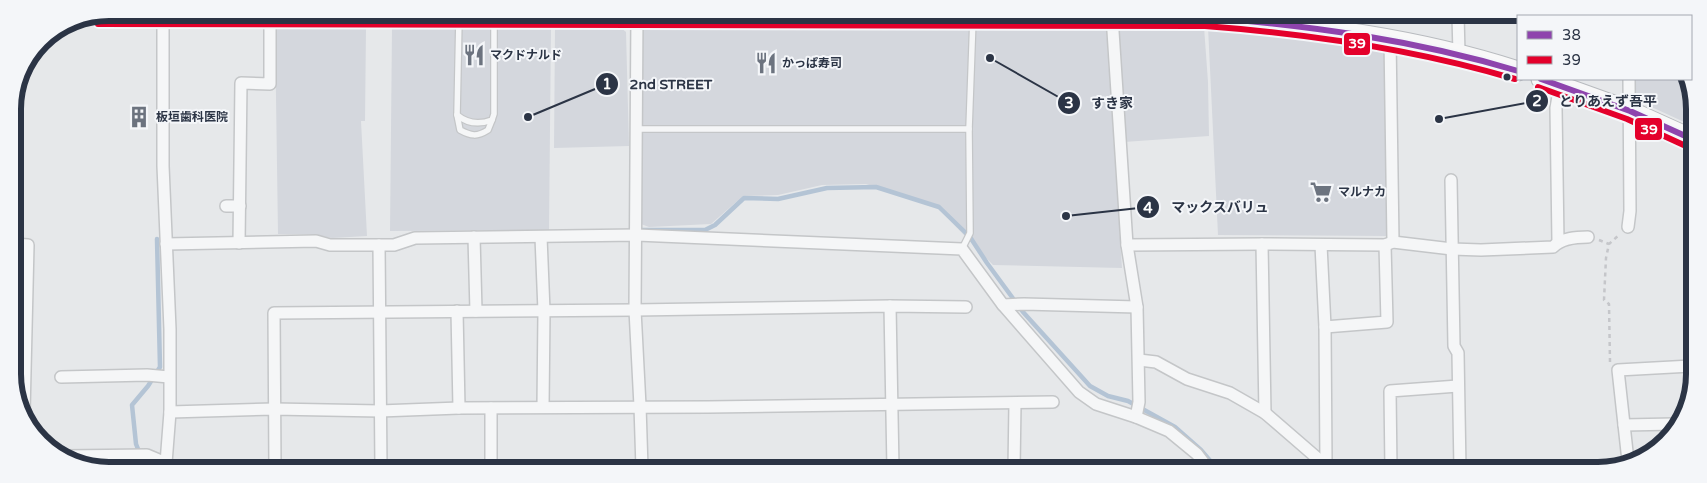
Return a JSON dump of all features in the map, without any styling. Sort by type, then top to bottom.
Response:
[{"type":"highway","points":[[1255,21],[1390,38],[1459,54],[1517,71]]},
{"type":"highway","points":[[1544,80],[1630,111],[1686,136]]},
{"type":"street","points":[[163,21],[163,166],[170,329],[169,462]]},
{"type":"street","points":[[239,238],[241,83],[270,84],[270,21]]},
{"type":"street","points":[[637,21],[635,310],[642,462]]},
{"type":"street","points":[[1112,21],[1127,245],[1137,307],[1139,402],[1136,416]]},
{"type":"street","points":[[1458,21],[1459,54]]},
{"type":"street","points":[[1325,327],[1387,322],[1390,38]]},
{"type":"street","points":[[1628,227],[1630,211],[1629,80]]},
{"type":"street","points":[[1558,242],[1556,108],[1560,85]]},
{"type":"street","points":[[1451,180],[1454,346],[1458,353],[1460,462]]},
{"type":"street","points":[[226,206],[240,206]]},
{"type":"street","points":[[166,244],[239,238],[316,241],[330,245],[394,246],[415,238],[637,236],[962,249],[1003,305],[1080,392],[1096,404],[1136,416],[1169,431],[1197,454],[1203,462]]},
{"type":"street","points":[[474,237],[476,312]]},
{"type":"street","points":[[541,237],[544,311],[543,407]]},
{"type":"street","points":[[1127,245],[1389,244],[1480,250],[1553,247],[1558,242],[1588,237]]},
{"type":"street","points":[[21,244],[28,245],[24,396]]},
{"type":"street","points":[[1262,244],[1265,413]]},
{"type":"street","points":[[379,245],[381,462]]},
{"type":"street","points":[[1321,245],[1329,462]]},
{"type":"street","points":[[1003,305],[1137,307]]},
{"type":"street","points":[[890,306],[894,462]]},
{"type":"street","points":[[275,462],[274,313],[890,306],[966,307]]},
{"type":"street","points":[[457,312],[459,408]]},
{"type":"street","points":[[1139,360],[1156,362],[1187,379],[1230,393],[1265,413],[1323,462]]},
{"type":"street","points":[[1627,456],[1618,370],[1686,366]]},
{"type":"street","points":[[61,377],[147,375],[169,377]]},
{"type":"street","points":[[1391,462],[1390,391],[1458,386]]},
{"type":"street","points":[[170,412],[274,409],[380,411],[459,408],[1015,404],[1053,402]]},
{"type":"street","points":[[1014,462],[1015,404]]},
{"type":"street","points":[[491,408],[492,462]]},
{"type":"street","points":[[1624,426],[1670,424]]},
{"type":"street","points":[[78,456],[147,455],[162,462]]},
{"type":"lane","points":[[459,21],[457,115],[460,130],[469,135],[479,136],[488,130],[494,114],[494,21]]},
{"type":"lane","points":[[962,249],[970,233],[969,129],[974,21]]},
{"type":"lane","points":[[457,115],[463,120],[472,123],[492,120]]},
{"type":"lane","points":[[637,130],[969,129]]},
{"type":"path","points":[[1618,370],[1610,364],[1609,304],[1604,300],[1606,258],[1609,244],[1628,227]]},
{"type":"shaded area","points":[[1151,23],[1204,27],[1209,136],[1124,142],[1115,25]]},
{"type":"shaded area","points":[[1106,26],[1122,268],[993,265],[934,204],[866,184],[822,185],[778,195],[743,196],[711,224],[649,227],[641,224],[641,29]]},
{"type":"shaded area","points":[[392,27],[551,28],[549,230],[390,231]]},
{"type":"shaded area","points":[[1208,27],[1302,36],[1385,49],[1388,236],[1218,235]]},
{"type":"shaded area","points":[[275,28],[366,28],[365,121],[361,121],[367,236],[332,238],[311,234],[278,234]]},
{"type":"shaded area","points":[[555,28],[621,28],[626,32],[629,146],[554,148]]},
{"type":"shaded area","points":[[1633,80],[1681,80],[1685,98],[1686,123],[1634,99]]},
{"type":"waterway","points":[[642,230],[705,230],[715,225],[744,198],[778,199],[827,188],[876,187],[939,207],[970,237],[1023,312],[1090,386],[1108,396],[1128,401],[1175,427],[1201,450],[1211,462]]},
{"type":"waterway","points":[[143,462],[136,444],[132,405],[148,386],[160,367],[157,239]]},
{"type":"transit line","name":"38","points":[[1245,21],[1324,30],[1402,43],[1479,60],[1517,71]]},
{"type":"transit line","name":"39","points":[[98,24],[1205,26],[1284,33],[1362,44],[1439,59],[1515,79]]},
{"type":"transit line","name":"38","points":[[1544,80],[1630,111],[1686,136]]},
{"type":"transit line","name":"39","points":[[1538,87],[1627,119],[1686,146]]},
{"type":"place","name":"マクドナルド","points":[[474,55]]},
{"type":"place","name":"すき家","points":[[990,58]]},
{"type":"place","name":"かっぱ寿司","points":[[766,63]]},
{"type":"place","name":"板垣歯科医院","points":[[139,117]]},
{"type":"place","name":"2nd STREET","points":[[528,117]]},
{"type":"place","name":"とりあえず吾平","points":[[1439,119]]},
{"type":"place","name":"マルナカ","points":[[1321,192]]},
{"type":"place","name":"マックスバリュ","points":[[1066,216]]}]
